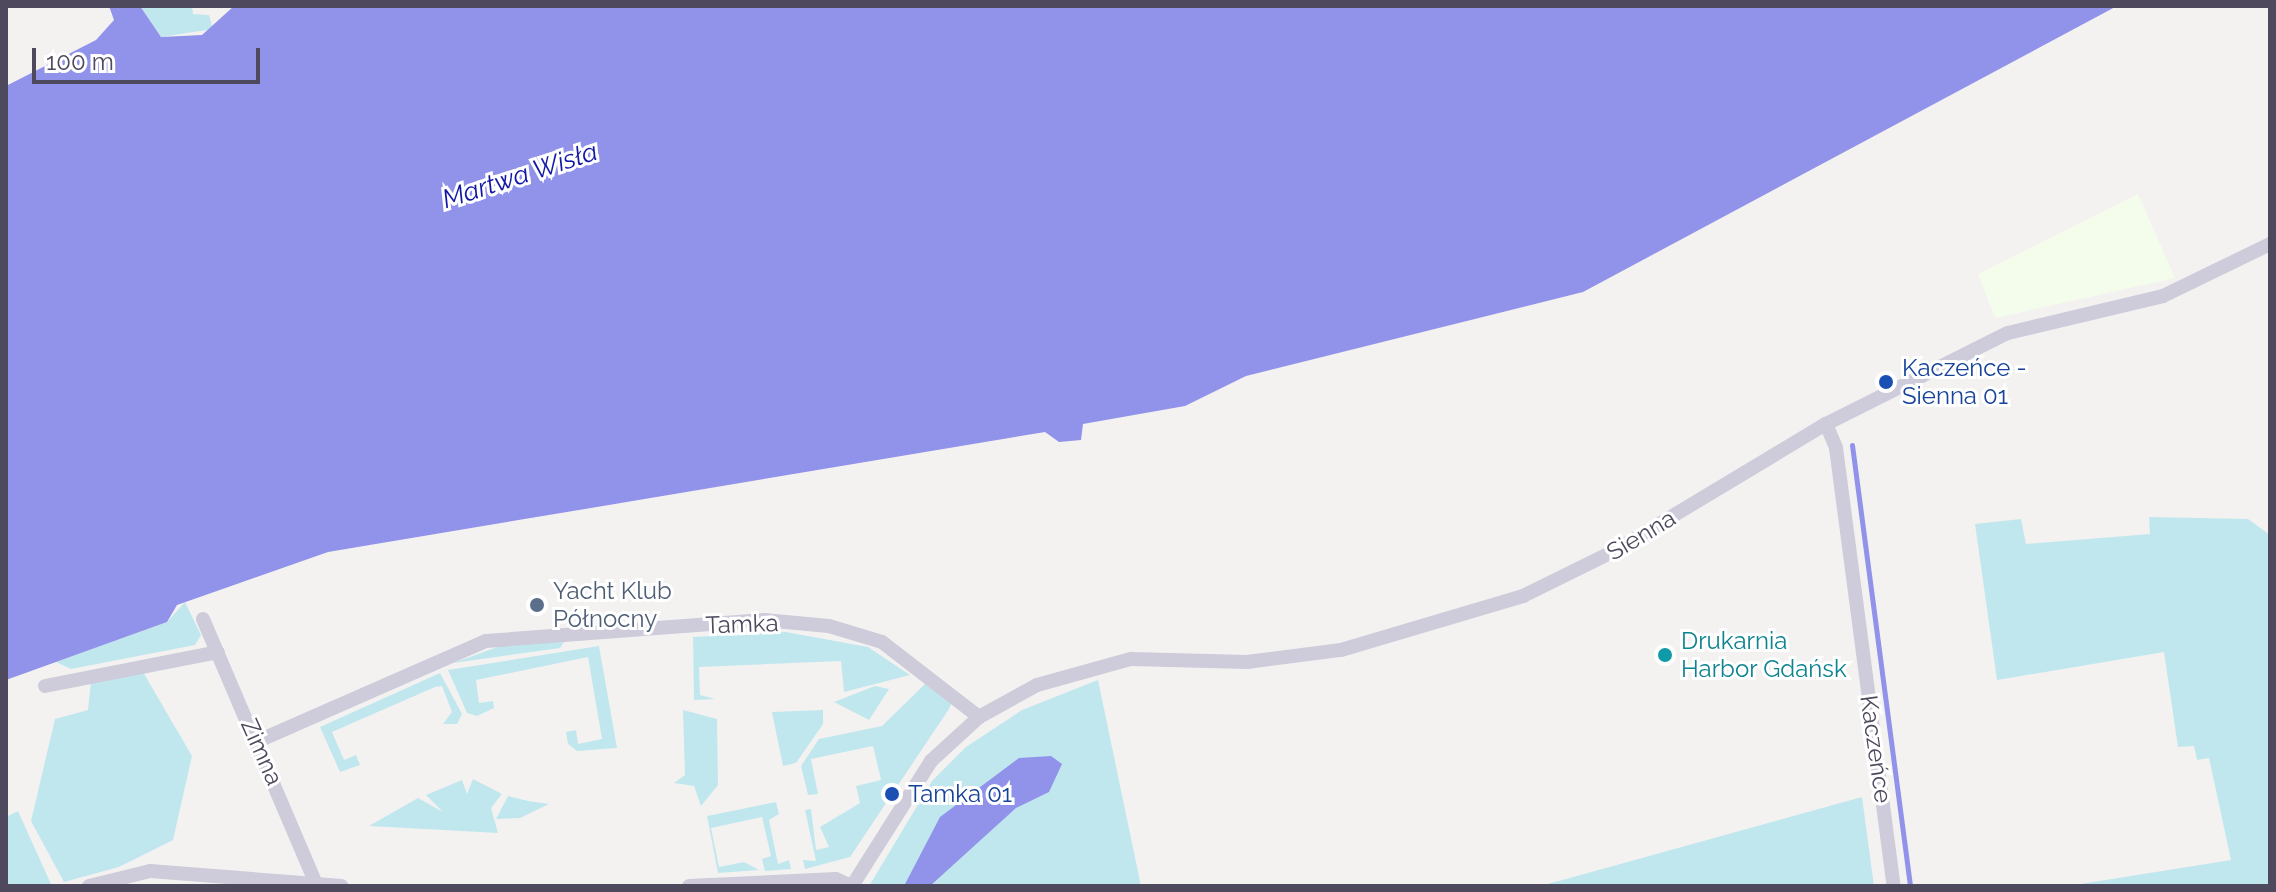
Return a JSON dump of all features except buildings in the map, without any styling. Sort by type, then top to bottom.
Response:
[{"type":"street","name":"Sienna","points":[[851,886],[931,761],[979,717],[1037,685],[1099,665],[1305,656],[1460,618],[1591,564],[1826,424],[2008,333],[2163,296],[2270,244]]},
{"type":"street","name":"Kaczeńce","points":[[1826,424],[1836,448],[1894,886]]},
{"type":"street","name":"Zimna","points":[[203,619],[258,741],[317,885]]},
{"type":"street","name":"Tamka","points":[[258,741],[486,641],[764,620],[829,626],[882,642],[979,717]]},
{"type":"street","points":[[45,686],[218,652]]},
{"type":"street","points":[[89,886],[129,873],[176,872],[341,886]]},
{"type":"street","points":[[689,886],[836,879],[851,886]]},
{"type":"shaded area","points":[[140,6],[192,6],[193,14],[209,15],[213,29],[161,37]]},
{"type":"shaded area","points":[[2138,194],[2175,278],[1995,318],[1978,274]]},
{"type":"shaded area","points":[[2149,517],[2248,519],[2270,535],[2270,886],[2068,886],[2231,860],[2209,758],[2197,760],[2194,746],[2178,747],[2164,652],[1997,680],[1975,524],[2021,519],[2026,544],[2150,534]]},
{"type":"shaded area","points":[[185,602],[201,635],[195,645],[71,669],[56,662],[167,622]]},
{"type":"shaded area","points":[[786,632],[868,647],[910,675],[844,692],[841,661],[699,667],[700,695],[715,699],[694,700],[693,637]]},
{"type":"shaded area","points":[[564,642],[560,648],[453,663],[506,644]]},
{"type":"shaded area","points":[[599,646],[617,748],[577,751],[568,744],[566,732],[576,730],[578,744],[602,739],[588,657],[476,680],[479,703],[493,701],[494,708],[477,716],[467,713],[448,670]]},
{"type":"shaded area","points":[[143,672],[192,756],[173,840],[119,867],[64,882],[31,821],[55,719],[88,710],[91,681]]},
{"type":"shaded area","points":[[440,673],[462,714],[457,724],[443,724],[452,712],[442,686],[435,687],[332,732],[344,760],[356,755],[360,765],[340,772],[320,727]]},
{"type":"shaded area","points":[[1098,680],[1141,886],[869,886],[932,781],[966,747],[1022,710]]},
{"type":"shaded area","points":[[926,683],[952,702],[949,709],[850,857],[805,869],[803,860],[816,861],[805,810],[811,809],[816,850],[829,847],[820,827],[860,803],[856,786],[881,780],[873,746],[811,759],[818,794],[808,795],[801,766],[819,739],[882,726]]},
{"type":"shaded area","points":[[875,686],[889,689],[869,720],[834,702]]},
{"type":"shaded area","points":[[683,710],[717,719],[718,785],[701,806],[694,786],[674,783],[685,775]]},
{"type":"shaded area","points":[[823,710],[823,724],[796,763],[783,766],[772,712]]},
{"type":"shaded area","points":[[473,779],[502,794],[491,808],[498,833],[369,826],[418,798],[443,812],[426,795],[462,780],[467,794]]},
{"type":"shaded area","points":[[508,796],[549,804],[520,818],[496,819]]},
{"type":"shaded area","points":[[1862,797],[1874,886],[1540,886],[1566,879]]},
{"type":"shaded area","points":[[776,802],[779,814],[769,820],[778,864],[789,860],[791,869],[765,871],[762,859],[771,856],[762,817],[711,828],[719,867],[744,862],[759,870],[718,873],[707,816]]},
{"type":"shaded area","points":[[18,811],[52,886],[6,886],[6,817]]},
{"type":"water","name":"Martwa Wisła","points":[[109,6],[140,6],[161,37],[202,35],[234,6],[2117,6],[1583,292],[1246,376],[1185,406],[1083,424],[1081,440],[1059,442],[1045,432],[328,552],[177,605],[167,622],[6,680],[6,86],[96,40],[114,20]]},
{"type":"water","points":[[1051,756],[1062,764],[1049,792],[1016,808],[930,886],[904,886],[940,817],[1019,758]]},
{"type":"waterway","points":[[1852,445],[1910,886]]},
{"type":"place","name":"Kaczeńce - Sienna 01","points":[[1886,382]]},
{"type":"place","name":"Yacht Klub Północny","points":[[537,605]]},
{"type":"place","name":"Drukarnia Harbor Gdańsk","points":[[1665,655]]},
{"type":"place","name":"Tamka 01","points":[[892,794]]}]
